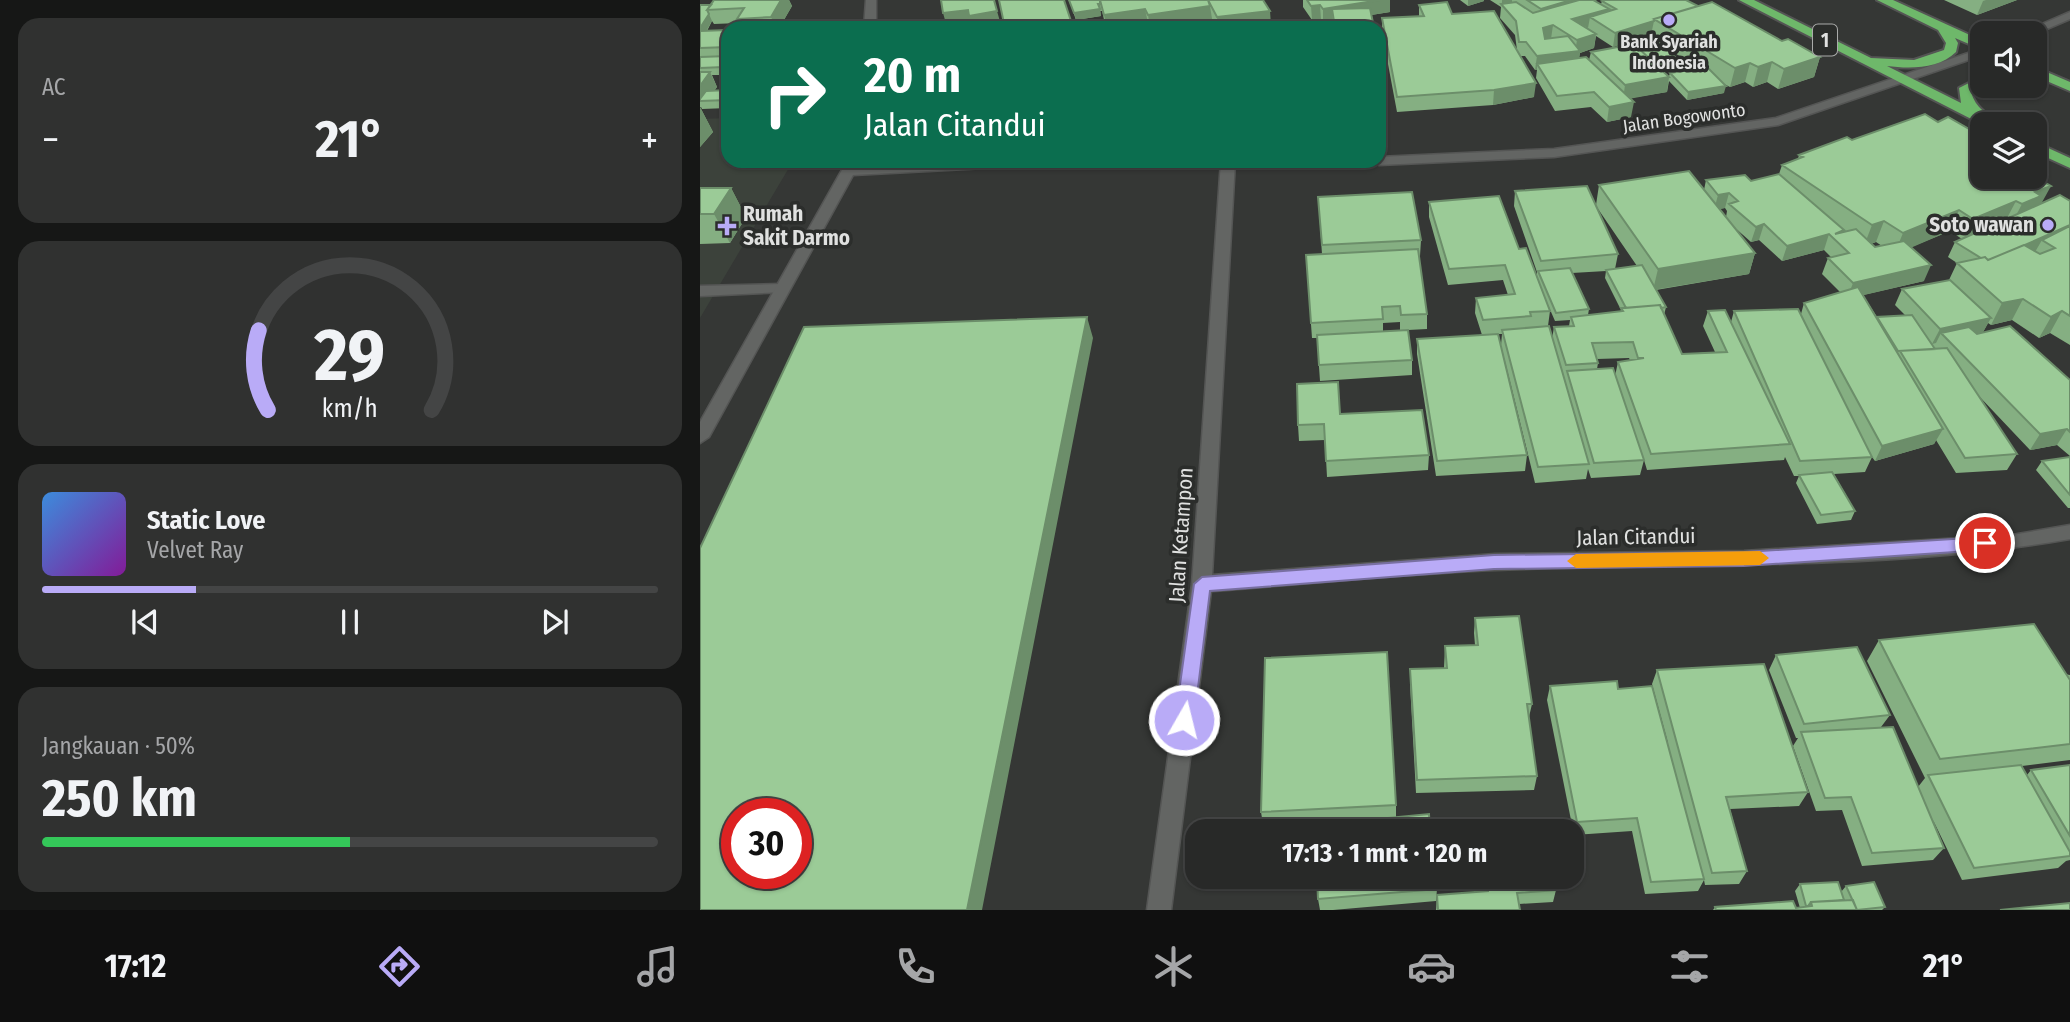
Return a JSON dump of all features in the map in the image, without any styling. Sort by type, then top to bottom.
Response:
[{"type":"highway","name":"1","points":[[1745,0],[1970,113]]},
{"type":"highway","points":[[1883,0],[1970,42]]},
{"type":"highway","points":[[1860,58],[1922,64],[1941,58],[1950,51],[1952,43],[1943,28]]},
{"type":"highway","points":[[2047,76],[2066,85]]},
{"type":"highway","points":[[2047,81],[2066,85]]},
{"type":"highway","points":[[1970,88],[1964,91],[1968,104],[1977,112]]},
{"type":"highway","points":[[2047,152],[2070,164]]},
{"type":"street","points":[[870,21],[871,0]]},
{"type":"street","points":[[2047,24],[2070,15]]},
{"type":"street","name":"Jalan Bogowonto","points":[[1386,161],[1554,153],[1709,133],[1778,121],[1905,80],[1970,54]]},
{"type":"street","points":[[700,437],[781,289],[852,168]]},
{"type":"street","name":"Jalan Ketampon","points":[[1159,910],[1202,584],[1228,168]]},
{"type":"street","points":[[700,291],[781,289]]},
{"type":"street","name":"Jalan Citandui","points":[[1202,584],[1494,562],[1744,559],[2011,542],[2070,532]]},
{"type":"shaded area","name":"Rumah Sakit Darmo","points":[[721,118],[721,168],[789,168],[700,318],[700,119]]},
{"type":"building","points":[[714,0],[781,0],[771,17],[737,19],[744,8],[707,10]]},
{"type":"building","points":[[941,0],[994,0],[997,11],[969,16],[968,10],[943,13]]},
{"type":"building","points":[[999,0],[1064,0],[1071,21],[1004,21]]},
{"type":"building","points":[[1069,0],[1100,0],[1100,9],[1074,13]]},
{"type":"building","points":[[1100,0],[1208,0],[1210,6],[1148,15],[1145,9],[1104,15]]},
{"type":"building","points":[[1208,0],[1263,0],[1270,11],[1217,17]]},
{"type":"building","points":[[1307,0],[1380,0],[1323,9],[1320,5],[1311,6]]},
{"type":"building","points":[[1527,0],[1571,0],[1541,9]]},
{"type":"building","points":[[1579,0],[1593,0],[1609,9],[1572,19],[1596,34],[1577,40],[1553,25],[1543,28],[1545,39],[1568,36],[1580,51],[1537,56],[1526,42],[1519,42],[1516,21],[1501,4],[1516,2],[1533,13]]},
{"type":"building","points":[[1686,0],[1698,6],[1615,33],[1590,17],[1616,9],[1602,1]]},
{"type":"building","points":[[1447,2],[1452,14],[1494,11],[1536,83],[1494,90],[1397,97],[1386,39],[1386,21],[1382,18],[1424,16],[1419,5]]},
{"type":"building","points":[[1712,2],[1782,41],[1788,39],[1820,57],[1784,69],[1772,62],[1758,67],[1750,63],[1735,68],[1654,19]]},
{"type":"building","points":[[700,5],[711,5],[700,28]]},
{"type":"building","points":[[1370,8],[1373,21],[1334,21],[1332,9]]},
{"type":"building","points":[[721,30],[721,47],[700,48],[700,31]]},
{"type":"building","points":[[1656,38],[1676,58],[1653,62],[1631,41]]},
{"type":"building","points":[[1634,44],[1669,77],[1625,85],[1591,52]]},
{"type":"building","points":[[721,56],[721,67],[700,68],[700,57]]},
{"type":"building","points":[[1586,57],[1634,102],[1609,107],[1594,92],[1557,96],[1537,64]]},
{"type":"building","points":[[1707,67],[1726,86],[1688,92],[1670,73]]},
{"type":"building","points":[[700,72],[710,72],[700,86]]},
{"type":"building","points":[[721,90],[721,100],[700,101],[706,91]]},
{"type":"building","points":[[1925,114],[1938,122],[1948,117],[1970,130],[1970,189],[2043,189],[2035,192],[2041,196],[2022,204],[2016,201],[1973,219],[1959,210],[1903,233],[1884,221],[1872,225],[1782,165],[1803,157],[1799,155],[1847,137],[1852,140]]},
{"type":"building","points":[[1689,171],[1755,253],[1658,269],[1599,185]]},
{"type":"building","points":[[1779,174],[1844,230],[1835,234],[1856,229],[1875,247],[1904,241],[1931,265],[1853,283],[1828,258],[1849,253],[1829,234],[1787,246],[1764,224],[1756,227],[1729,204],[1738,201],[1729,193],[1718,195],[1706,180],[1745,175],[1751,181]]},
{"type":"building","points":[[1587,186],[1618,254],[1541,261],[1515,191]]},
{"type":"building","points":[[700,188],[731,188],[714,214],[700,214]]},
{"type":"building","points":[[1412,192],[1421,240],[1322,245],[1318,197]]},
{"type":"building","points":[[2060,195],[2070,201],[2070,225],[1988,260],[1955,242]]},
{"type":"building","points":[[1499,196],[1519,249],[1526,248],[1550,311],[1530,312],[1531,316],[1483,320],[1476,298],[1515,294],[1505,265],[1449,269],[1429,202]]},
{"type":"building","points":[[2070,226],[2070,316],[2062,311],[2051,317],[2023,299],[2002,303],[1957,263],[1985,257],[1988,260],[2024,245],[2040,254],[2055,248],[2042,240]]},
{"type":"building","points":[[1418,249],[1427,314],[1401,315],[1400,306],[1382,307],[1383,319],[1311,323],[1306,255]]},
{"type":"building","points":[[1642,265],[1666,307],[1661,308],[1660,305],[1626,308],[1606,270]]},
{"type":"building","points":[[1570,268],[1589,309],[1556,313],[1538,271]]},
{"type":"building","points":[[1950,280],[1991,318],[1940,329],[1902,289]]},
{"type":"building","points":[[1858,287],[1943,429],[1882,446],[1804,303]]},
{"type":"building","points":[[1660,305],[1682,354],[1727,352],[1708,311],[1725,310],[1790,444],[1651,454],[1618,362],[1644,358],[1638,358],[1633,342],[1592,343],[1598,363],[1566,365],[1554,327],[1574,326],[1571,317],[1623,311],[1621,308]]},
{"type":"building","points":[[1798,309],[1872,457],[1800,461],[1734,311]]},
{"type":"building","points":[[1912,315],[1935,349],[1898,351],[1877,317]]},
{"type":"building","points":[[1087,317],[967,910],[700,910],[700,548],[804,327]]},
{"type":"building","points":[[1549,326],[1589,464],[1538,467],[1502,330]]},
{"type":"building","points":[[2010,326],[2070,380],[2070,432],[2067,429],[2040,434],[1941,333],[1969,327],[1977,334]]},
{"type":"building","points":[[1408,330],[1412,360],[1319,365],[1317,335]]},
{"type":"building","points":[[1498,334],[1527,455],[1437,461],[1417,339]]},
{"type":"building","points":[[1947,348],[2017,454],[1965,458],[1900,351]]},
{"type":"building","points":[[1613,368],[1644,460],[1594,463],[1567,371]]},
{"type":"building","points":[[1338,382],[1340,414],[1422,410],[1429,455],[1326,461],[1324,424],[1298,425],[1297,384]]},
{"type":"building","points":[[2070,457],[2070,495],[2042,461]]},
{"type":"building","points":[[1832,472],[1855,511],[1821,515],[1799,475]]},
{"type":"building","points":[[1519,616],[1532,704],[1527,704],[1537,776],[1417,780],[1410,669],[1447,668],[1445,646],[1478,645],[1475,618]]},
{"type":"building","points":[[2034,624],[2070,680],[2070,744],[1940,759],[1879,640]]},
{"type":"building","points":[[1857,647],[1890,715],[1804,724],[1776,655]]},
{"type":"building","points":[[1387,652],[1396,805],[1261,812],[1265,658]]},
{"type":"building","points":[[1764,664],[1808,792],[1726,797],[1747,871],[1712,873],[1657,670]]},
{"type":"building","points":[[1617,681],[1618,689],[1652,686],[1704,879],[1651,882],[1637,818],[1584,822],[1584,819],[1576,819],[1550,686]]},
{"type":"building","points":[[1893,727],[1944,848],[1872,853],[1851,797],[1825,798],[1801,732]]},
{"type":"building","points":[[2021,765],[2070,856],[1974,868],[1928,775]]},
{"type":"building","points":[[2070,765],[2070,836],[2031,770]]},
{"type":"building","points":[[1429,814],[1429,819],[1377,819]]},
{"type":"building","points":[[1838,882],[1844,900],[1811,902],[1806,906],[1800,884]]},
{"type":"building","points":[[1874,882],[1885,907],[1857,910],[1846,886]]},
{"type":"building","points":[[1318,889],[1437,889],[1318,899]]},
{"type":"building","points":[[1556,890],[1517,893],[1520,910],[1438,910],[1437,895]]},
{"type":"building","points":[[1853,900],[1857,910],[1716,910],[1715,907],[1793,901],[1796,908],[1812,906],[1811,902]]},
{"type":"building","points":[[2070,903],[2070,910],[2000,910]]},
{"type":"slow traffic","points":[[1576,561],[1760,558]]},
{"type":"place","name":"Bank Syariah Indonesia","points":[[1669,20]]},
{"type":"place","name":"Soto wawan","points":[[2048,225]]},
{"type":"place","name":"Rumah Sakit Darmo","points":[[727,226]]},
{"type":"route","points":[[1184,720],[1202,584],[1494,562],[1744,559],[1985,543]]}]
